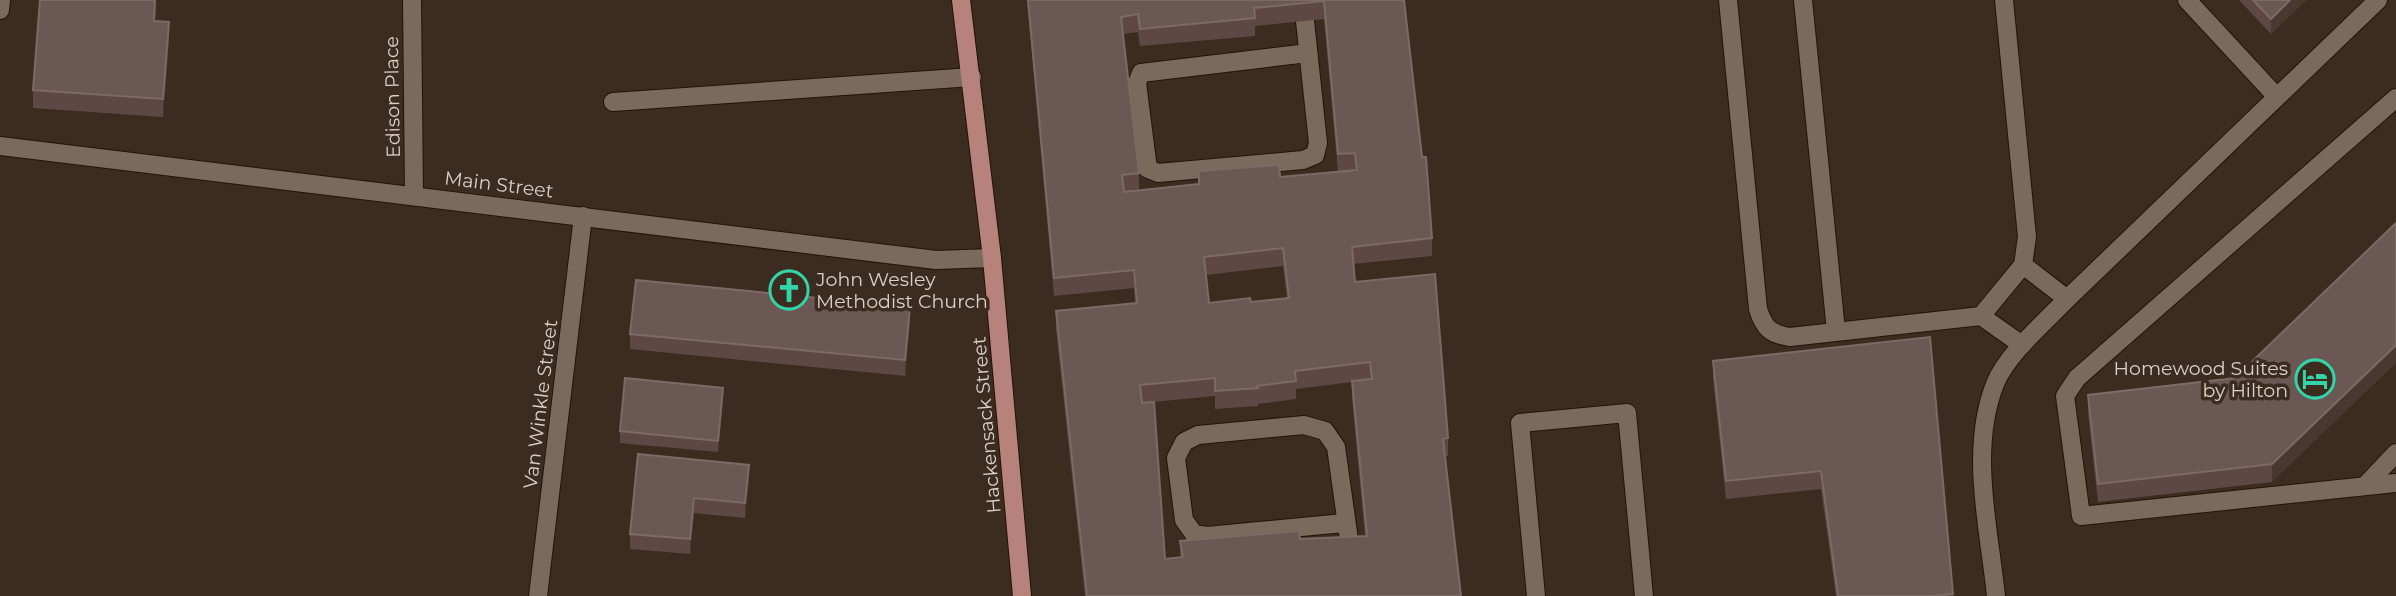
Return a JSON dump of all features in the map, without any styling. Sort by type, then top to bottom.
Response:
[{"type":"main road","name":"Hackensack Street","points":[[961,0],[992,258],[1022,596]]},
{"type":"street","points":[[0,10],[1,0]]},
{"type":"street","name":"Edison Place","points":[[412,0],[414,194]]},
{"type":"street","points":[[1728,0],[1758,309],[1763,324],[1773,334],[1790,337],[1981,316],[2022,345]]},
{"type":"street","points":[[1803,0],[1836,331]]},
{"type":"street","points":[[1981,316],[2024,265],[2026,209],[2004,0]]},
{"type":"street","points":[[2187,0],[2276,96]]},
{"type":"street","points":[[1996,596],[1981,445],[1995,383],[2022,345],[2067,299],[2378,0]]},
{"type":"street","points":[[1305,21],[1318,143],[1315,155],[1303,160],[1158,173],[1148,169],[1137,83],[1141,73],[1308,53]]},
{"type":"street","points":[[613,102],[972,77]]},
{"type":"street","points":[[2396,98],[2077,378],[2065,396],[2081,516],[2396,483]]},
{"type":"street","name":"Main Street","points":[[0,146],[414,194],[936,260],[992,258]]},
{"type":"street","name":"Van Winkle Street","points":[[538,596],[583,216]]},
{"type":"street","points":[[2024,265],[2067,299]]},
{"type":"street","points":[[1536,596],[1520,423],[1627,413],[1644,596]]},
{"type":"street","points":[[1344,523],[1207,536],[1194,534],[1184,520],[1177,458],[1184,442],[1198,435],[1304,425],[1325,431],[1336,447],[1350,554]]},
{"type":"street","points":[[2365,486],[2396,453]]},
{"type":"building","points":[[40,0],[155,0],[154,21],[169,22],[163,99],[33,90]]},
{"type":"building","points":[[1028,0],[1404,0],[1422,157],[1426,157],[1432,238],[1352,247],[1355,282],[1435,274],[1448,438],[1443,439],[1461,596],[1087,596],[1056,311],[1137,303],[1134,270],[1054,278]],"holes":[[[1324,1],[1338,154],[1355,153],[1357,170],[1280,177],[1279,165],[1199,171],[1199,184],[1124,192],[1122,175],[1139,173],[1121,17],[1138,14],[1140,29],[1255,18],[1254,8]],[[1283,248],[1289,298],[1251,302],[1250,298],[1209,303],[1204,257]],[[1370,362],[1372,379],[1352,381],[1367,536],[1300,539],[1299,531],[1180,541],[1183,557],[1165,559],[1154,402],[1142,403],[1140,385],[1215,378],[1215,391],[1258,388],[1257,386],[1296,381],[1295,371]]]},
{"type":"building","points":[[2253,0],[2290,0],[2271,19]]},
{"type":"building","name":"Homewood Suites by Hilton","points":[[2396,223],[2396,345],[2272,464],[2098,484],[2088,395],[2235,378]]},
{"type":"building","points":[[636,280],[910,307],[905,360],[630,334]]},
{"type":"building","points":[[1930,337],[1953,594],[1838,596],[1821,471],[1726,481],[1713,361]]},
{"type":"building","points":[[625,378],[723,388],[718,441],[620,431]]},
{"type":"building","points":[[638,454],[749,465],[745,503],[694,498],[690,539],[630,534]]},
{"type":"place","name":"John Wesley Methodist Church","points":[[789,290]]},
{"type":"place","name":"Homewood Suites by Hilton","points":[[2315,379]]}]
